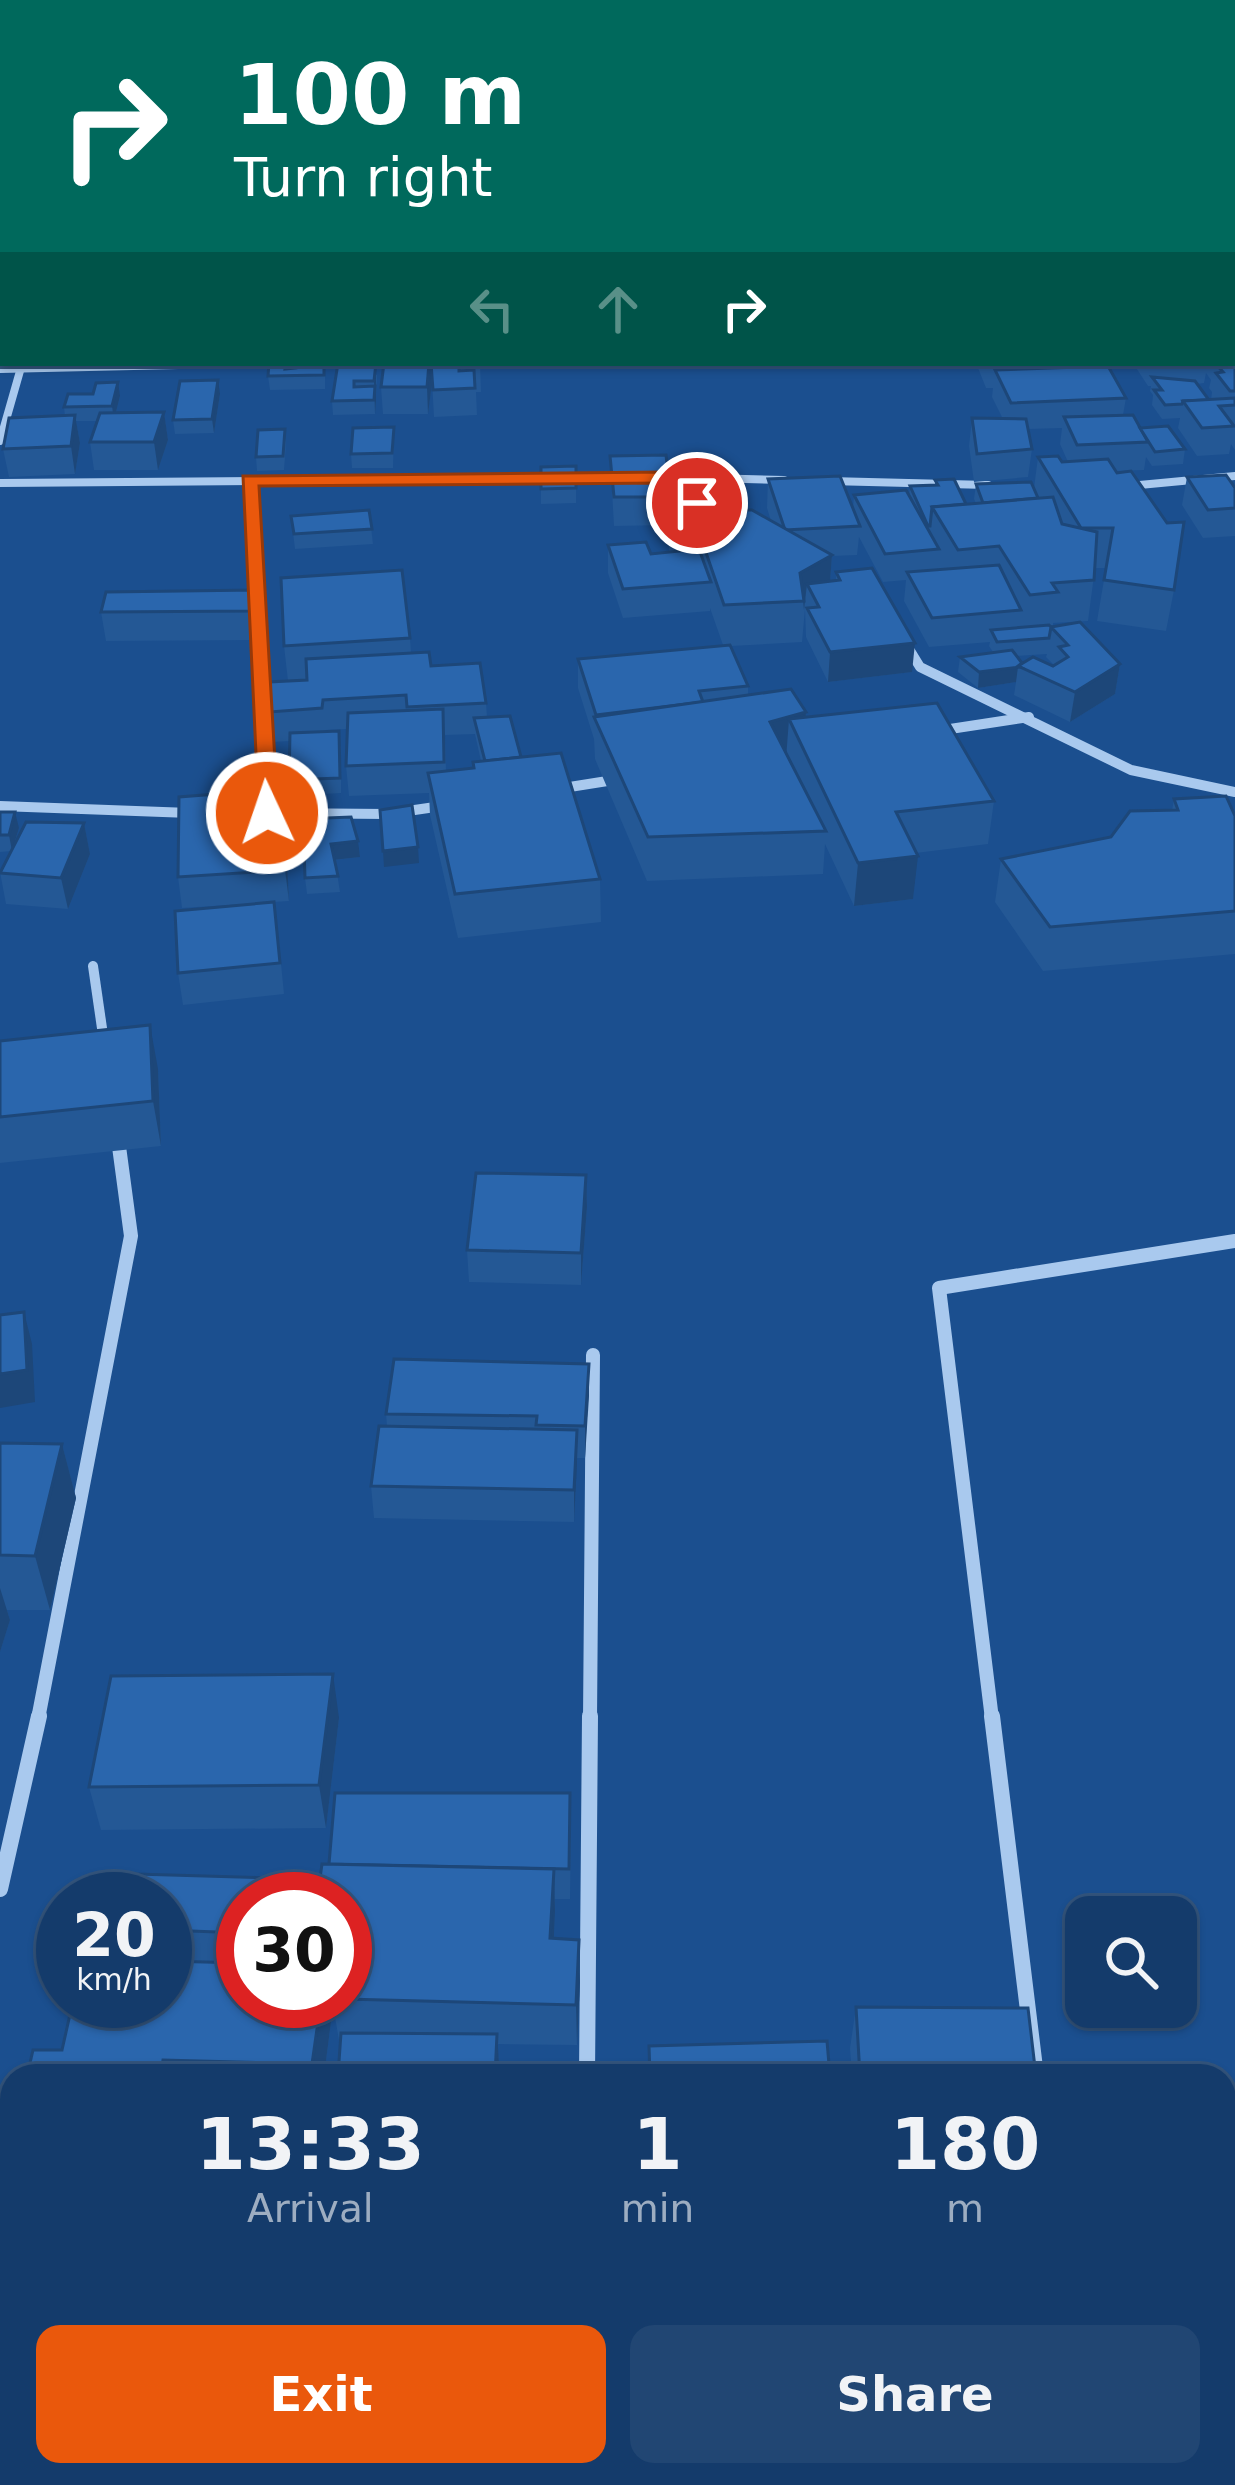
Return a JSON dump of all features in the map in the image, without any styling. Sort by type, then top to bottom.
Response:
[{"type":"street","points":[[0,369],[21,366],[0,440]]},
{"type":"street","points":[[1109,488],[1235,476]]},
{"type":"street","points":[[668,477],[711,516]]},
{"type":"street","points":[[0,484],[668,477],[993,485]]},
{"type":"street","points":[[250,480],[267,813],[388,814],[456,804]]},
{"type":"street","points":[[898,631],[920,667],[1131,770],[1235,792]]},
{"type":"street","points":[[915,734],[1030,717]]},
{"type":"street","points":[[548,790],[640,776]]},
{"type":"street","points":[[0,806],[67,812],[201,813]]},
{"type":"street","points":[[93,966],[106,1056]]},
{"type":"street","points":[[0,1889],[53,1653],[131,1236],[116,1124]]},
{"type":"street","points":[[1035,2064],[938,1288],[1235,1241]]},
{"type":"street","points":[[587,2064],[593,1355]]},
{"type":"building","points":[[269,366],[324,366],[324,375],[268,376]]},
{"type":"building","points":[[338,366],[376,366],[374,381],[354,381],[354,387],[375,386],[374,400],[332,401]]},
{"type":"building","points":[[384,366],[429,366],[427,387],[381,387]]},
{"type":"building","points":[[431,366],[474,370],[475,388],[433,390]]},
{"type":"building","points":[[1108,366],[1126,398],[1011,403],[995,370]]},
{"type":"building","points":[[1218,366],[1235,366],[1235,391],[1216,373],[1223,372]]},
{"type":"building","points":[[1152,377],[1195,381],[1209,400],[1165,405],[1154,390],[1162,390]]},
{"type":"building","points":[[218,380],[212,419],[173,420],[180,381]]},
{"type":"building","points":[[118,382],[112,406],[64,407],[68,394],[93,394],[96,383]]},
{"type":"building","points":[[1235,398],[1235,405],[1219,406],[1234,426],[1202,428],[1183,401]]},
{"type":"building","points":[[164,412],[154,442],[90,442],[100,413]]},
{"type":"building","points":[[75,415],[71,446],[3,449],[9,418]]},
{"type":"building","points":[[1133,415],[1148,442],[1077,445],[1064,417]]},
{"type":"building","points":[[972,418],[1026,419],[1032,449],[977,454]]},
{"type":"building","points":[[1168,426],[1185,449],[1155,452],[1140,428]]},
{"type":"building","points":[[394,427],[392,453],[351,454],[353,428]]},
{"type":"building","points":[[285,429],[283,456],[256,457],[258,430]]},
{"type":"building","points":[[666,455],[671,497],[614,497],[610,456]]},
{"type":"building","points":[[1058,456],[1062,462],[1108,459],[1117,473],[1131,471],[1167,523],[1184,522],[1174,590],[1104,580],[1113,528],[1081,528],[1038,457]]},
{"type":"building","points":[[576,466],[576,488],[541,489],[541,467]]},
{"type":"building","points":[[1226,475],[1235,488],[1235,508],[1208,510],[1187,477]]},
{"type":"building","points":[[840,476],[860,526],[785,530],[768,479]]},
{"type":"building","points":[[954,479],[966,504],[932,507],[928,526],[910,486]]},
{"type":"building","points":[[1031,482],[1038,498],[983,503],[976,484]]},
{"type":"building","points":[[906,490],[939,549],[885,554],[854,495]]},
{"type":"building","points":[[676,492],[728,493],[734,510],[752,510],[832,555],[800,573],[804,601],[724,605],[700,535],[676,537],[669,516],[684,515]]},
{"type":"building","points":[[1053,497],[1062,524],[1097,532],[1094,580],[1052,583],[1058,592],[1030,595],[999,546],[958,550],[932,507]]},
{"type":"building","points":[[369,510],[372,529],[294,534],[291,516]]},
{"type":"building","points":[[646,542],[651,554],[699,549],[711,582],[623,589],[608,545]]},
{"type":"building","points":[[999,565],[1021,610],[932,618],[907,572]]},
{"type":"building","points":[[872,568],[915,643],[830,652],[807,608],[819,607],[807,584],[840,580],[836,572]]},
{"type":"building","points":[[402,570],[410,638],[284,646],[281,578]]},
{"type":"building","points":[[259,590],[256,611],[101,612],[106,592]]},
{"type":"building","points":[[1080,622],[1120,664],[1075,692],[1018,666],[1033,657],[1053,666],[1068,657],[1059,647],[1068,645],[1051,627]]},
{"type":"building","points":[[1049,625],[1049,638],[997,642],[991,630]]},
{"type":"building","points":[[730,645],[748,686],[699,691],[703,702],[596,715],[578,659]]},
{"type":"building","points":[[1012,650],[1020,667],[979,672],[960,657]]},
{"type":"building","points":[[429,652],[431,666],[480,663],[486,703],[407,707],[406,695],[323,700],[322,708],[270,712],[269,682],[307,680],[306,659]]},
{"type":"building","points":[[791,689],[806,712],[770,722],[826,831],[648,837],[594,717]]},
{"type":"building","points":[[937,703],[994,801],[896,812],[918,856],[858,863],[789,719]]},
{"type":"building","points":[[443,709],[444,762],[346,766],[348,713]]},
{"type":"building","points":[[510,716],[521,757],[485,761],[474,718]]},
{"type":"building","points":[[339,731],[340,778],[289,780],[290,733]]},
{"type":"building","points":[[561,753],[600,879],[455,894],[428,773],[474,768],[473,762]]},
{"type":"building","points":[[281,789],[285,870],[178,877],[179,797]]},
{"type":"building","points":[[1226,796],[1235,816],[1235,911],[1050,927],[1001,859],[1111,837],[1130,811],[1178,810],[1174,799]]},
{"type":"building","points":[[412,805],[418,847],[383,851],[380,810]]},
{"type":"building","points":[[0,812],[15,812],[9,835],[0,835]]},
{"type":"building","points":[[351,817],[358,841],[331,844],[338,876],[305,878],[303,819]]},
{"type":"building","points":[[26,822],[84,823],[61,878],[0,873]]},
{"type":"building","points":[[274,902],[280,963],[178,973],[175,911]]},
{"type":"building","points":[[150,1025],[153,1101],[0,1117],[0,1041]]},
{"type":"building","points":[[476,1173],[586,1175],[581,1253],[467,1250]]},
{"type":"building","points":[[24,1312],[27,1370],[0,1374],[0,1315]]},
{"type":"building","points":[[394,1359],[589,1364],[585,1426],[536,1425],[537,1416],[386,1414]]},
{"type":"building","points":[[379,1426],[577,1430],[574,1490],[371,1486]]},
{"type":"building","points":[[0,1443],[62,1444],[35,1556],[0,1555]]},
{"type":"building","points":[[333,1674],[319,1785],[89,1787],[111,1676]]},
{"type":"building","points":[[335,1793],[570,1793],[569,1869],[329,1864]]},
{"type":"building","points":[[322,1864],[554,1869],[550,1938],[579,1940],[576,2005],[372,2000],[372,1872],[321,1872]]},
{"type":"building","points":[[192,1876],[216,1876],[216,1932],[192,1931]]},
{"type":"building","points":[[192,1962],[216,1962],[216,2028],[317,2028],[312,2064],[163,2060],[162,2064],[30,2064],[33,2050],[62,2050],[67,2028],[192,2028]]},
{"type":"building","points":[[856,2007],[1028,2008],[1035,2064],[859,2064]]},
{"type":"building","points":[[341,2033],[497,2034],[496,2064],[339,2064]]},
{"type":"building","points":[[827,2041],[829,2064],[650,2064],[649,2046]]},
{"type":"route","points":[[267,813],[250,480],[668,477],[697,503]]}]
